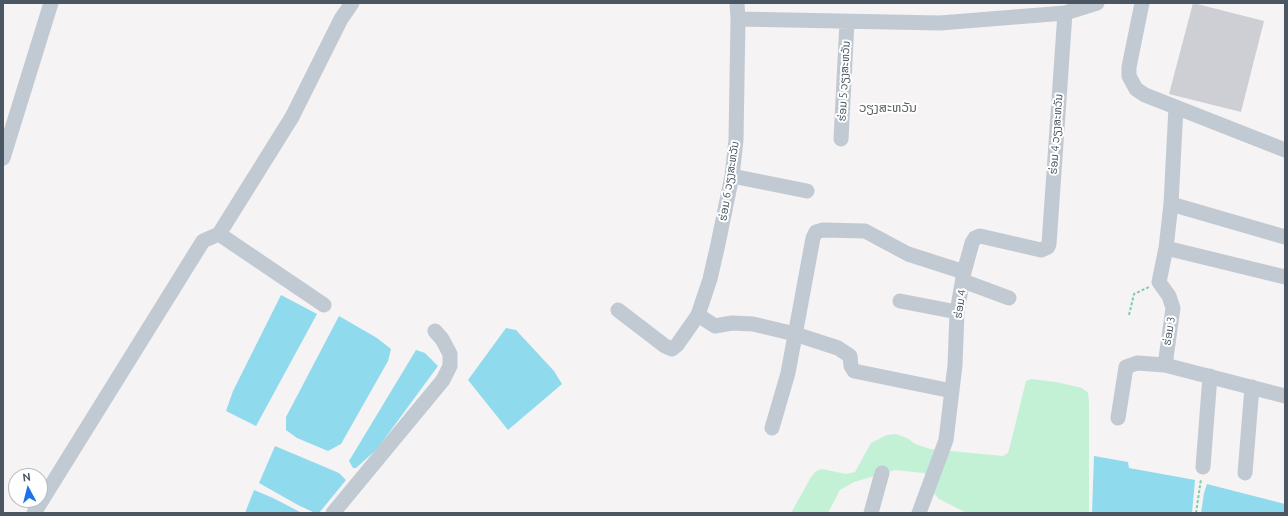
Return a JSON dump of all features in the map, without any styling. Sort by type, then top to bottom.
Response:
[{"type":"street","points":[[3,158],[51,3]]},
{"type":"street","points":[[34,513],[203,241],[219,234],[292,117],[341,19],[352,3]]},
{"type":"street","name":"ຮ່ອມ 6 ວຽງສະຫວັນ","points":[[618,310],[665,346],[672,348],[677,345],[698,315],[710,279],[732,176],[736,140],[737,3]]},
{"type":"street","points":[[738,19],[847,22],[940,22],[1065,13],[1097,3]]},
{"type":"street","points":[[1142,3],[1129,67],[1129,76],[1133,86],[1145,95],[1285,150]]},
{"type":"street","name":"ຮ່ອມ 4 ວຽງສະຫວັນ","points":[[1041,250],[1048,247],[1049,244],[1065,13]]},
{"type":"street","name":"ຮ່ອມ 5 ວຽງສະຫວັນ","points":[[841,139],[847,22]]},
{"type":"street","points":[[1159,282],[1166,248],[1171,204],[1176,107]]},
{"type":"street","points":[[732,176],[807,191]]},
{"type":"street","points":[[1171,204],[1285,236]]},
{"type":"street","points":[[772,428],[788,373],[816,232],[823,230],[865,231],[908,254],[964,277],[1009,298]]},
{"type":"street","points":[[219,234],[324,305]]},
{"type":"street","name":"ຮ່ອມ 4","points":[[919,513],[946,440],[952,392],[957,312],[972,243],[980,236],[1041,250]]},
{"type":"street","points":[[1166,248],[1285,277]]},
{"type":"street","name":"ຮ່ອມ 3","points":[[1159,282],[1169,296],[1173,308],[1165,365]]},
{"type":"street","points":[[900,301],[957,312]]},
{"type":"street","points":[[698,315],[715,326],[732,323],[753,324],[795,334],[838,348],[850,356],[851,366],[854,371],[952,392]]},
{"type":"street","points":[[333,513],[443,380],[450,366],[450,354],[442,338],[435,331]]},
{"type":"street","points":[[1118,418],[1126,367],[1137,363],[1165,365],[1285,396]]},
{"type":"street","points":[[1203,467],[1210,376]]},
{"type":"street","points":[[1245,473],[1252,387]]},
{"type":"street","points":[[871,513],[882,473]]},
{"type":"path","points":[[1129,314],[1134,294],[1159,282]]},
{"type":"path","points":[[1196,513],[1203,467]]},
{"type":"green space","points":[[1031,379],[1056,382],[1082,388],[1088,393],[1089,513],[967,513],[939,499],[932,491],[928,477],[924,473],[895,470],[854,482],[840,490],[828,513],[791,513],[811,477],[816,471],[822,469],[846,474],[855,472],[871,443],[887,435],[896,434],[907,438],[915,444],[930,449],[1003,456],[1008,453],[1026,381]]},
{"type":"water","points":[[281,295],[317,314],[256,426],[226,411],[233,391]]},
{"type":"water","points":[[339,316],[377,338],[391,349],[388,361],[341,444],[328,451],[297,438],[286,430],[286,417]]},
{"type":"water","points":[[506,328],[516,330],[554,371],[562,384],[508,430],[468,380]]},
{"type":"water","points":[[416,350],[425,353],[438,366],[377,449],[356,468],[353,468],[349,461]]},
{"type":"water","points":[[275,446],[339,473],[346,480],[319,513],[315,513],[298,505],[259,483]]},
{"type":"water","points":[[1094,456],[1128,462],[1129,468],[1195,480],[1192,513],[1092,513]]},
{"type":"water","points":[[1207,484],[1285,504],[1285,513],[1201,513]]},
{"type":"water","points":[[254,490],[273,498],[302,513],[245,513]]},
{"type":"building","points":[[1193,3],[1264,21],[1241,112],[1169,94]]},
{"type":"district","name":"ວຽງສະຫວັນ","points":[[888,108]]}]
